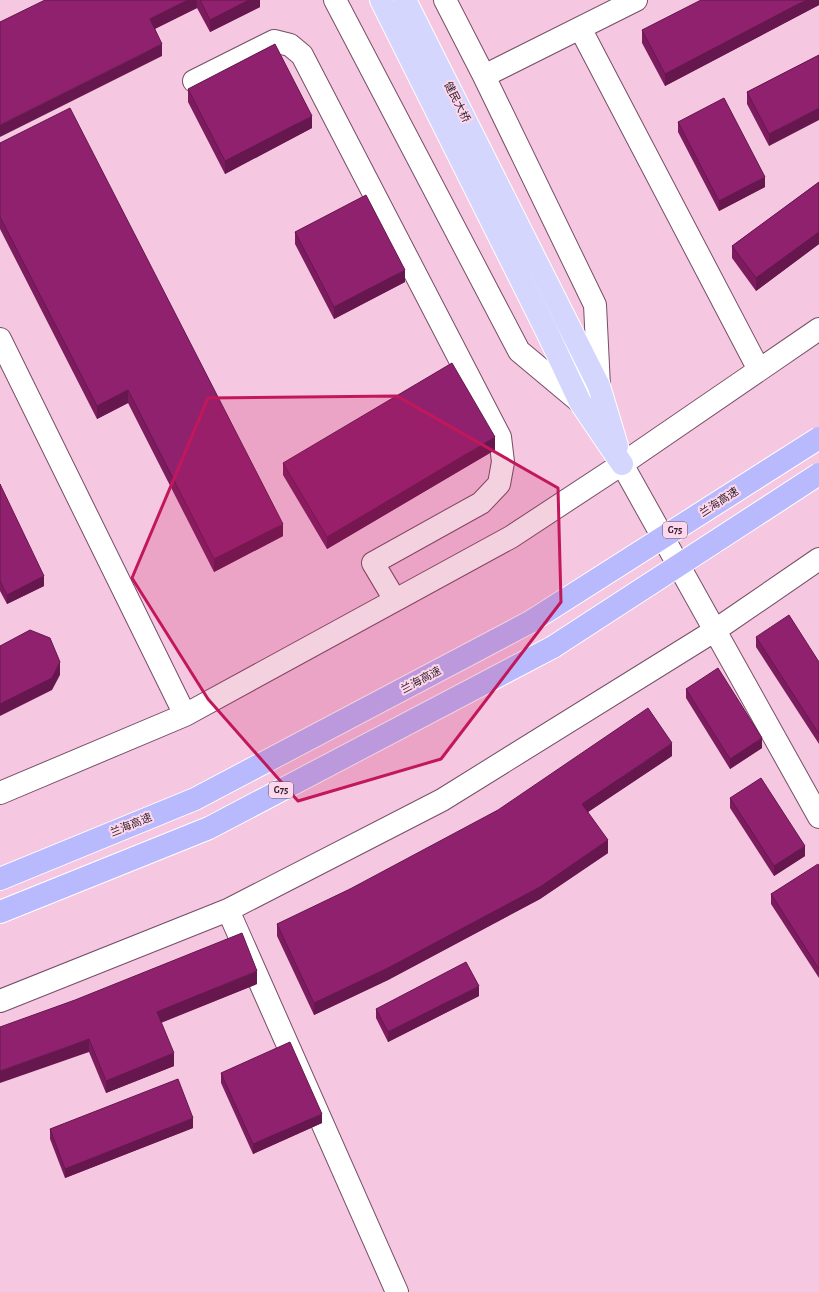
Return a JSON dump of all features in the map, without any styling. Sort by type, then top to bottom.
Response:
[{"type":"highway","name":"兰海高速","points":[[0,879],[194,799],[530,622],[819,438]]},
{"type":"highway","name":"G75","points":[[0,912],[209,828],[553,647],[819,474]]},
{"type":"main road","points":[[381,0],[580,402],[622,464]]},
{"type":"main road","name":"健民大桥","points":[[405,0],[600,386],[622,464]]},
{"type":"street","points":[[335,0],[519,351],[580,402]]},
{"type":"street","points":[[445,0],[484,76],[595,305],[600,386]]},
{"type":"street","points":[[484,76],[636,0]]},
{"type":"street","points":[[580,28],[758,370]]},
{"type":"street","points":[[194,81],[274,41],[290,45],[302,55],[500,437],[503,462],[498,484],[481,503],[373,563],[395,600]]},
{"type":"street","points":[[0,793],[185,715],[511,537],[622,464],[819,329]]},
{"type":"street","points":[[0,339],[185,715]]},
{"type":"street","points":[[622,464],[819,817]]},
{"type":"street","points":[[0,1001],[228,910],[442,800],[714,631],[819,560]]},
{"type":"street","points":[[228,910],[397,1292]]},
{"type":"highlighted area","points":[[397,396],[558,488],[561,602],[441,759],[298,801],[208,699],[132,578],[208,398]]},
{"type":"building","points":[[45,0],[188,0],[150,19],[162,44],[0,125],[0,22]]},
{"type":"building","points":[[200,0],[249,0],[210,20]]},
{"type":"building","points":[[701,0],[806,0],[665,74],[642,30]]},
{"type":"building","points":[[275,44],[312,116],[225,161],[188,89]]},
{"type":"building","points":[[819,55],[819,108],[769,134],[747,92]]},
{"type":"building","points":[[724,98],[765,177],[719,201],[678,122]]},
{"type":"building","points":[[70,108],[283,524],[214,559],[128,390],[97,406],[0,217],[0,143]]},
{"type":"building","points":[[819,182],[819,232],[756,278],[732,246]]},
{"type":"building","points":[[366,195],[405,270],[334,307],[295,232]]},
{"type":"building","points":[[452,363],[495,437],[327,537],[283,463]]},
{"type":"building","points":[[0,484],[44,576],[7,595],[0,581]]},
{"type":"building","points":[[789,615],[819,662],[819,734],[756,637]]},
{"type":"building","points":[[30,630],[50,638],[60,662],[52,678],[0,704],[0,646]]},
{"type":"building","points":[[718,668],[762,738],[730,759],[686,689]]},
{"type":"building","points":[[648,708],[672,743],[582,804],[608,840],[540,887],[388,968],[314,1003],[277,924],[350,889],[498,810]]},
{"type":"building","points":[[761,778],[805,846],[774,866],[730,798]]},
{"type":"building","points":[[818,864],[819,866],[819,969],[771,894]]},
{"type":"building","points":[[242,933],[257,971],[157,1012],[174,1053],[106,1081],[89,1039],[0,1071],[0,1027],[75,1000]]},
{"type":"building","points":[[466,962],[479,986],[388,1032],[376,1009]]},
{"type":"building","points":[[290,1042],[322,1114],[253,1144],[221,1073]]},
{"type":"building","points":[[178,1079],[193,1118],[65,1169],[50,1129]]}]
